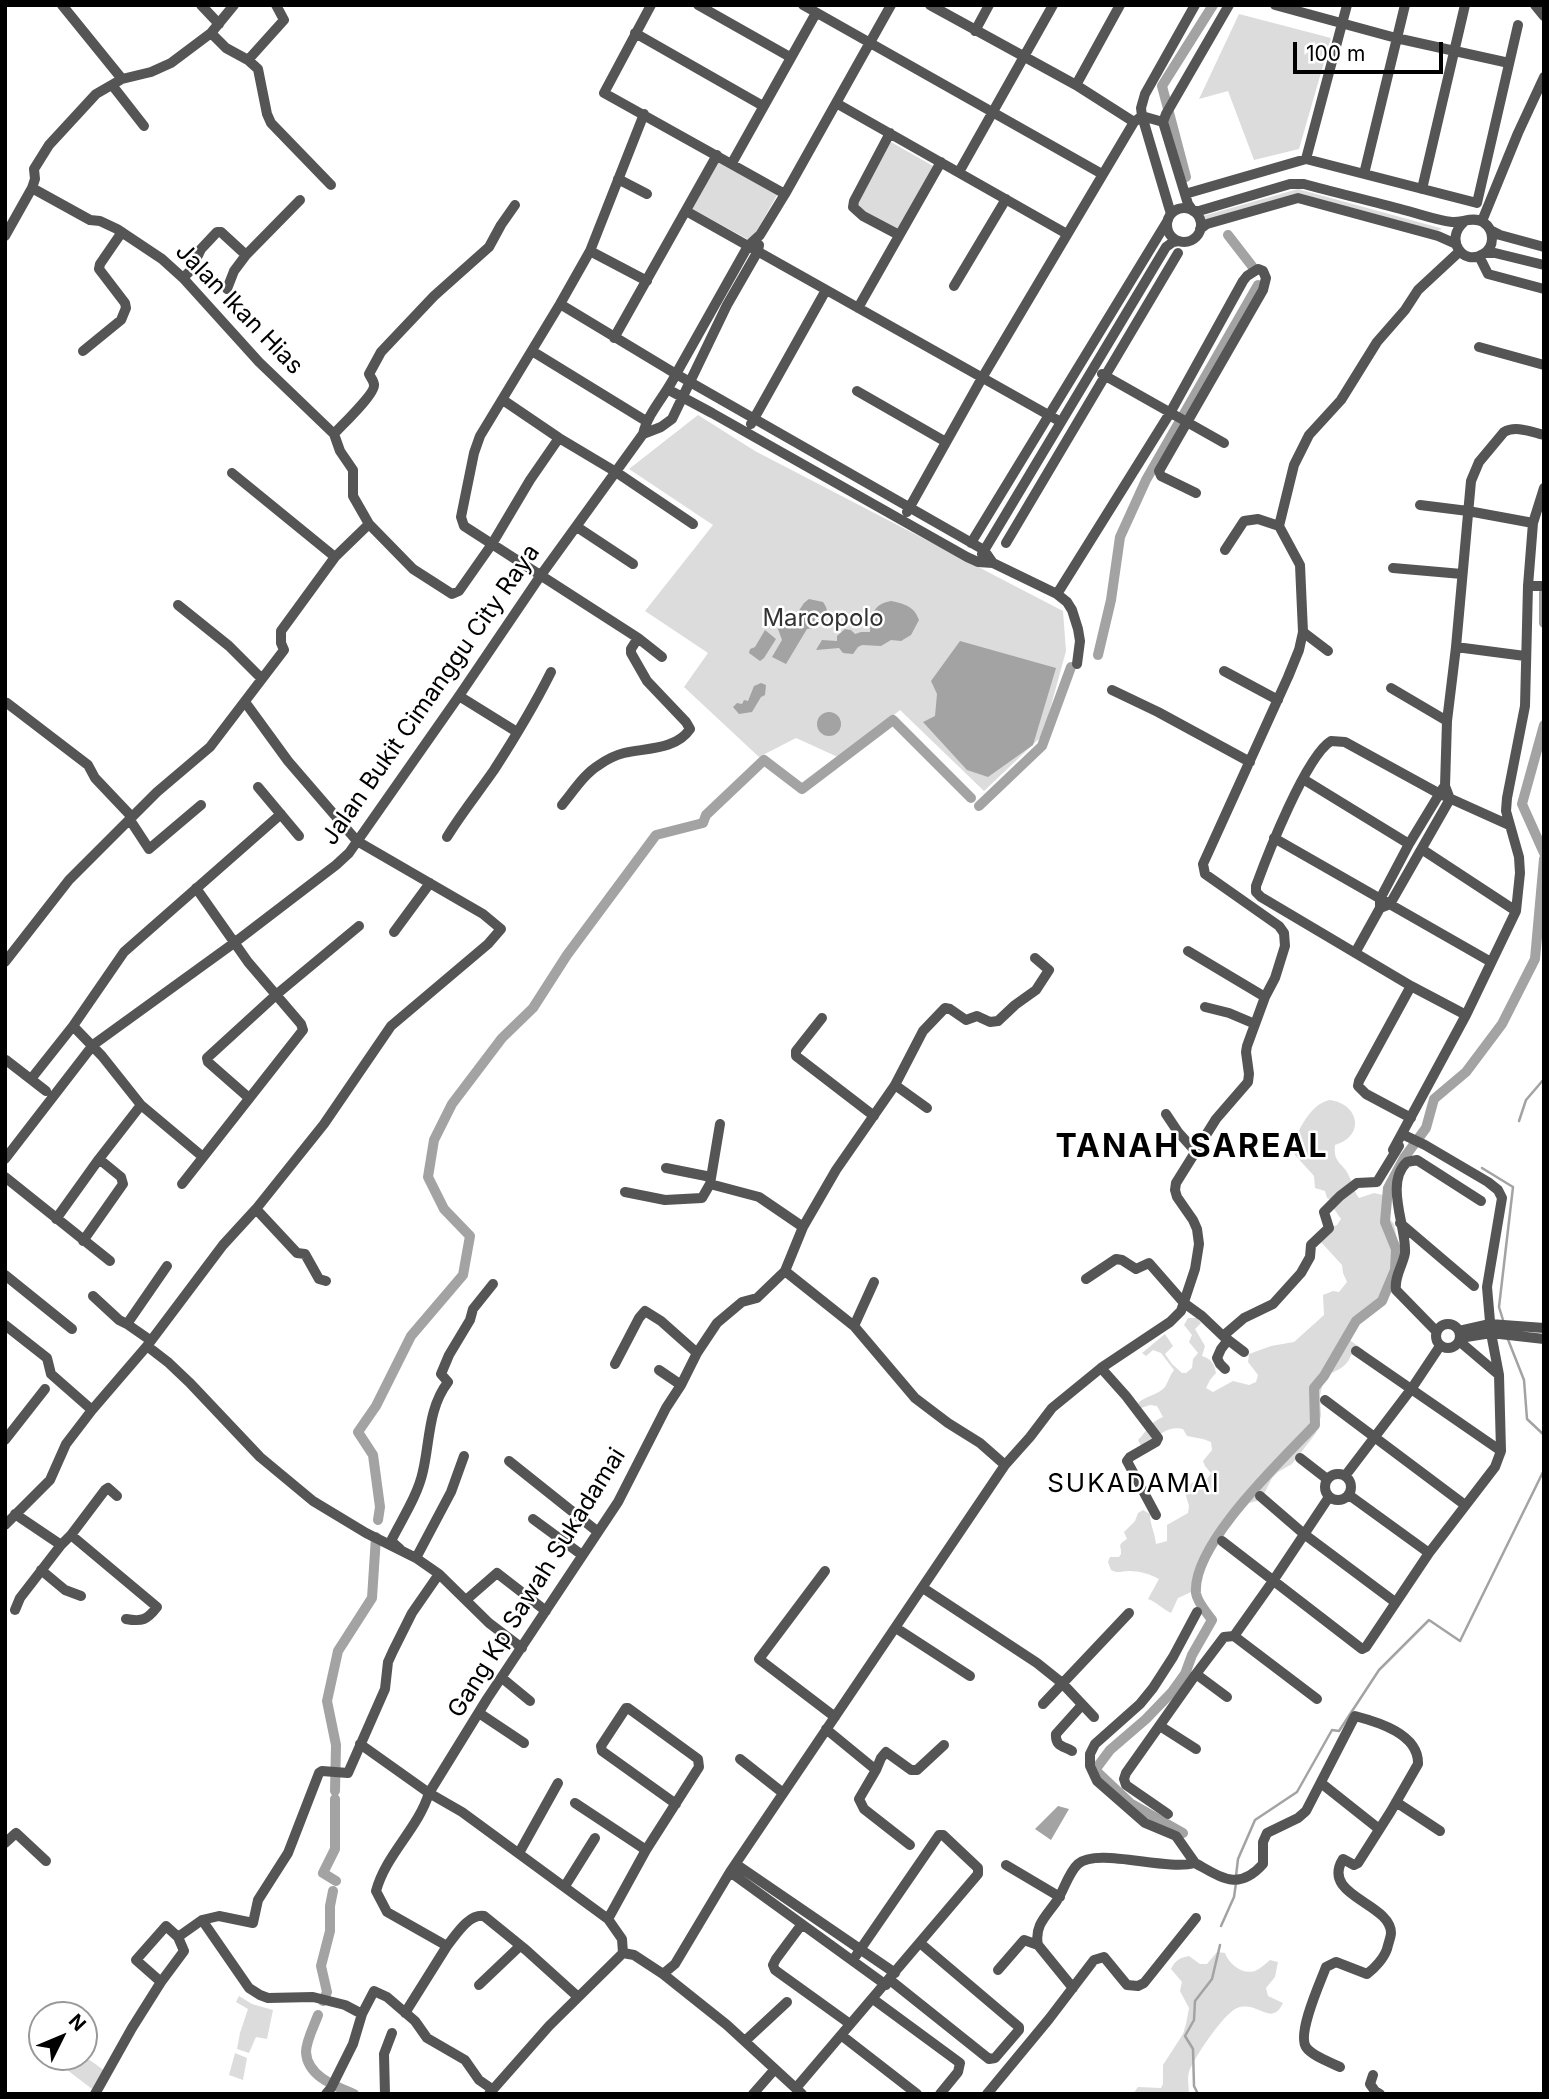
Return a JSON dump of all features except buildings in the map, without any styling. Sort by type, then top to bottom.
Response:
[{"type":"street","points":[[62,5],[117,82],[144,126]]},
{"type":"street","points":[[201,5],[219,24]]},
{"type":"street","points":[[7,229],[32,188],[34,169],[49,145],[96,94],[117,82],[161,68],[211,33],[234,5]]},
{"type":"street","points":[[248,60],[284,20],[276,5]]},
{"type":"street","points":[[651,5],[604,93],[785,194]]},
{"type":"street","points":[[698,5],[790,57]]},
{"type":"street","points":[[803,5],[1102,174]]},
{"type":"street","points":[[643,434],[672,419],[760,235],[891,5]]},
{"type":"street","points":[[930,5],[1138,119],[1167,114]]},
{"type":"street","points":[[975,31],[989,5]]},
{"type":"street","points":[[959,173],[1053,5]]},
{"type":"street","points":[[1076,85],[1120,5]]},
{"type":"street","points":[[903,521],[982,379],[1102,174],[1138,119],[1145,94],[1195,5]]},
{"type":"street","points":[[1200,229],[1199,220],[1185,194],[1167,114],[1229,5]]},
{"type":"street","points":[[1275,5],[1396,38],[1509,62]]},
{"type":"street","points":[[1306,159],[1347,5]]},
{"type":"street","points":[[1364,174],[1405,5]]},
{"type":"street","points":[[1422,189],[1465,5]]},
{"type":"street","points":[[1535,5],[1544,16]]},
{"type":"street","points":[[732,163],[816,13]]},
{"type":"street","points":[[1185,194],[1306,159],[1477,203],[1518,25]]},
{"type":"street","points":[[211,33],[226,48],[258,69],[271,123],[331,185]]},
{"type":"street","points":[[635,33],[763,106]]},
{"type":"street","points":[[1482,221],[1544,77]]},
{"type":"street","points":[[836,103],[1067,234]]},
{"type":"street","points":[[644,114],[590,251],[481,436],[474,453],[461,517],[464,526],[638,638],[662,657]]},
{"type":"street","points":[[1138,119],[1170,217],[1169,233],[1179,247]]},
{"type":"street","points":[[890,133],[853,207],[863,216],[899,235]]},
{"type":"street","points":[[614,338],[718,155]]},
{"type":"street","points":[[858,308],[940,162]]},
{"type":"street","points":[[618,179],[647,194]]},
{"type":"street","points":[[971,542],[1170,217],[1182,208],[1199,211],[1296,183],[1450,222],[1476,219],[1500,235],[1544,247]]},
{"type":"street","name":"Jalan Ikan Hias","points":[[32,188],[90,220],[100,221],[122,232],[154,252],[183,278],[259,362],[334,434],[340,452],[353,470],[355,502],[369,524],[413,569],[454,594],[492,544]]},
{"type":"street","points":[[1006,543],[1179,247],[1193,239],[1200,229],[1208,224],[1298,198],[1444,238],[1467,256],[1495,253],[1544,265]]},
{"type":"street","points":[[954,286],[1006,199]]},
{"type":"street","points":[[227,289],[234,271],[246,256],[300,200]]},
{"type":"street","points":[[334,434],[373,389],[374,384],[369,374],[381,352],[434,296],[489,247],[515,205]]},
{"type":"street","points":[[686,211],[1061,422]]},
{"type":"street","points":[[1458,248],[1456,231],[1464,222]]},
{"type":"street","points":[[1483,254],[1492,243],[1490,230]]},
{"type":"street","points":[[83,351],[121,320],[124,314],[125,303],[99,268],[122,232]]},
{"type":"street","points":[[183,278],[191,270],[201,249],[217,232],[221,232],[246,256]]},
{"type":"street","points":[[978,562],[1166,247],[1173,242],[1179,247]]},
{"type":"street","points":[[663,1974],[675,1964],[783,1793],[1005,1465],[1052,1408],[1101,1368],[1170,1322],[1181,1311],[1195,1269],[1199,1244],[1197,1229],[1175,1190],[1176,1183],[1216,1119],[1248,1082],[1246,1052],[1285,946],[1284,933],[1279,926],[1209,878],[1203,870],[1203,863],[1299,650],[1303,632],[1300,565],[1279,526],[1294,465],[1309,435],[1341,400],[1377,342],[1405,310],[1418,290],[1458,248]]},
{"type":"street","name":"Jalan Bukit Cimanggu City Raya","points":[[5,1159],[93,1045],[234,943],[349,853],[541,575],[643,434],[646,421],[669,390],[676,374],[753,249]]},
{"type":"street","points":[[590,251],[647,281]]},
{"type":"street","points":[[1483,254],[1488,274],[1544,289]]},
{"type":"street","points":[[1057,594],[1179,418],[1263,290],[1266,278],[1264,271],[1258,269],[1247,276],[1179,418],[1159,471],[1159,474],[1195,493]]},
{"type":"street","points":[[747,432],[826,290]]},
{"type":"street","points":[[560,304],[676,374],[971,542],[984,550],[993,563]]},
{"type":"street","points":[[1479,347],[1544,365]]},
{"type":"street","points":[[532,351],[646,421]]},
{"type":"street","points":[[1093,369],[1224,443]]},
{"type":"street","points":[[669,390],[978,562],[993,563],[1057,594],[1067,602],[1076,619],[1080,641],[1077,664]]},
{"type":"street","points":[[857,391],[946,442]]},
{"type":"street","points":[[503,400],[693,524]]},
{"type":"street","points":[[1384,904],[1409,844],[1442,789],[1474,471],[1504,432],[1515,428],[1544,435]]},
{"type":"street","points":[[492,544],[559,438]]},
{"type":"street","points":[[232,473],[335,557]]},
{"type":"street","points":[[1225,1369],[1217,1358],[1226,1338],[1244,1318],[1273,1304],[1301,1273],[1310,1257],[1311,1245],[1329,1228],[1324,1212],[1357,1183],[1377,1182],[1405,1135],[1411,1118],[1466,1015],[1516,911],[1519,857],[1506,811],[1525,706],[1525,656],[1536,586],[1533,523],[1544,488]]},
{"type":"street","points":[[1420,505],[1533,523]]},
{"type":"street","points":[[1225,550],[1244,520],[1258,519],[1279,526]]},
{"type":"street","points":[[5,962],[69,880],[157,792],[210,747],[284,650],[281,631],[335,557],[369,524]]},
{"type":"street","points":[[577,527],[633,564]]},
{"type":"street","points":[[1393,568],[1462,573]]},
{"type":"street","points":[[178,605],[229,646],[261,678]]},
{"type":"street","points":[[1303,632],[1328,651]]},
{"type":"street","points":[[562,805],[600,764],[623,753],[652,750],[682,738],[690,729],[647,681],[631,653],[638,638]]},
{"type":"street","points":[[1456,647],[1525,656]]},
{"type":"street","points":[[447,837],[466,806],[494,770],[551,672]]},
{"type":"street","points":[[1223,673],[1276,702]]},
{"type":"street","points":[[1391,688],[1447,721]]},
{"type":"street","points":[[1112,690],[1250,762]]},
{"type":"street","points":[[459,696],[517,732]]},
{"type":"street","points":[[5,1525],[50,1480],[66,1444],[149,1343],[223,1245],[257,1209],[324,1124],[391,1026],[488,944],[501,929],[483,914],[358,841],[288,761],[245,702]]},
{"type":"street","points":[[5,705],[7,703],[88,765],[95,778],[130,818],[149,849],[201,805]]},
{"type":"street","points":[[1466,1015],[1411,986],[1261,897],[1256,892],[1256,886],[1274,838],[1303,779],[1326,744],[1337,740],[1442,789],[1450,799],[1509,825]]},
{"type":"street","points":[[1303,779],[1409,844]]},
{"type":"street","points":[[258,787],[299,836]]},
{"type":"street","points":[[1355,953],[1384,904],[1423,850],[1450,799]]},
{"type":"street","points":[[31,1079],[73,1026],[124,952],[281,814]]},
{"type":"street","points":[[1274,838],[1384,904],[1491,962]]},
{"type":"street","points":[[1423,850],[1516,911]]},
{"type":"street","points":[[394,932],[430,883]]},
{"type":"street","points":[[182,1184],[303,1030],[301,1024],[234,943],[195,888]]},
{"type":"street","points":[[249,1098],[208,1062],[208,1058],[277,994],[359,926]]},
{"type":"street","points":[[1188,951],[1265,997]]},
{"type":"street","points":[[1005,1465],[980,1443],[915,1398],[853,1326],[785,1271],[803,1227],[836,1170],[895,1086],[923,1031],[945,1008],[964,1020],[977,1016],[995,1022],[1031,994],[1049,970],[1035,958]]},
{"type":"street","points":[[1411,986],[1358,1086],[1366,1094],[1411,1118]]},
{"type":"street","points":[[1205,1007],[1255,1024]]},
{"type":"street","points":[[822,1018],[796,1051],[796,1056],[874,1116]]},
{"type":"street","points":[[73,1026],[93,1045],[141,1105],[203,1157]]},
{"type":"street","points":[[6,1060],[46,1091]]},
{"type":"street","points":[[895,1086],[927,1108]]},
{"type":"street","points":[[56,1219],[141,1105]]},
{"type":"street","points":[[1166,1114],[1196,1152]]},
{"type":"street","points":[[625,1192],[665,1200],[702,1198],[710,1181],[720,1124]]},
{"type":"street","points":[[1222,1541],[1362,1649],[1366,1647],[1429,1553],[1495,1467],[1501,1451],[1499,1375],[1486,1287],[1502,1198],[1498,1190],[1488,1182],[1405,1135]]},
{"type":"street","points":[[1393,1150],[1405,1135]]},
{"type":"street","points":[[83,1241],[123,1184],[121,1177],[99,1158]]},
{"type":"street","points":[[1436,1331],[1396,1290],[1395,1283],[1405,1249],[1397,1190],[1400,1170],[1412,1160],[1417,1160],[1481,1201]]},
{"type":"street","points":[[666,1168],[759,1197],[803,1227]]},
{"type":"street","points":[[5,1177],[110,1261]]},
{"type":"street","points":[[257,1209],[297,1253],[305,1254],[319,1279],[326,1281]]},
{"type":"street","points":[[1400,1223],[1474,1286]]},
{"type":"street","points":[[1086,1279],[1116,1259],[1137,1269],[1147,1262],[1152,1264],[1184,1303],[1244,1352]]},
{"type":"street","points":[[127,1324],[167,1266]]},
{"type":"street","name":"Gang Kp Sawah Sukadamai","points":[[447,1946],[387,1912],[376,1891],[380,1875],[425,1807],[429,1793],[479,1713],[618,1502],[666,1408],[717,1323],[742,1302],[757,1298],[785,1271]]},
{"type":"street","points":[[5,1275],[72,1329]]},
{"type":"street","points":[[853,1326],[874,1282]]},
{"type":"street","points":[[405,1553],[391,1541],[418,1487],[423,1471],[432,1419],[441,1391],[448,1382],[441,1374],[470,1320],[473,1309],[493,1284]]},
{"type":"street","points":[[93,1296],[176,1369],[260,1457],[313,1501],[366,1534],[416,1558],[439,1574],[489,1623],[522,1648]]},
{"type":"street","points":[[615,1364],[639,1318],[647,1310],[697,1353]]},
{"type":"street","points":[[5,1325],[47,1359],[51,1374],[92,1410]]},
{"type":"street","points":[[1499,1375],[1459,1336],[1454,1325],[1438,1327],[1435,1339],[1440,1346],[1451,1348],[1459,1336],[1490,1328],[1544,1328]]},
{"type":"street","points":[[1490,1328],[1544,1339]]},
{"type":"street","points":[[1345,1476],[1376,1438],[1440,1346]]},
{"type":"street","points":[[1356,1351],[1501,1451]]},
{"type":"street","points":[[1101,1368],[1158,1438],[1127,1461],[1156,1516]]},
{"type":"street","points":[[659,1370],[681,1385]]},
{"type":"street","points":[[5,1440],[46,1389]]},
{"type":"street","points":[[1325,1400],[1465,1505]]},
{"type":"street","points":[[416,1558],[453,1488],[464,1456]]},
{"type":"street","points":[[1300,1458],[1327,1479]]},
{"type":"street","points":[[509,1461],[598,1532]]},
{"type":"street","points":[[1333,1475],[1345,1476],[1351,1487],[1349,1495],[1341,1500],[1329,1497],[1325,1490],[1327,1479],[1333,1475]]},
{"type":"street","points":[[15,1610],[20,1598],[41,1570],[105,1490],[108,1488],[117,1496]]},
{"type":"street","points":[[1349,1495],[1429,1553]]},
{"type":"street","points":[[1260,1496],[1304,1534],[1395,1602]]},
{"type":"street","points":[[1234,1636],[1329,1497]]},
{"type":"street","points":[[15,1514],[61,1545]]},
{"type":"street","points":[[533,1519],[582,1555]]},
{"type":"street","points":[[71,1535],[157,1607],[149,1618],[140,1622],[126,1619]]},
{"type":"street","points":[[41,1570],[65,1590],[81,1596]]},
{"type":"street","points":[[825,1571],[759,1659],[835,1717]]},
{"type":"street","points":[[466,1600],[497,1573],[546,1611]]},
{"type":"street","points":[[178,1937],[202,1920],[219,1916],[253,1923],[258,1900],[288,1853],[319,1773],[348,1773],[385,1689],[388,1662],[393,1651],[412,1613],[439,1574]]},
{"type":"street","points":[[923,1588],[1037,1663],[1062,1683],[1094,1717]]},
{"type":"street","points":[[1197,1612],[1153,1688],[1140,1704],[1092,1747],[1090,1754],[1090,1766],[1097,1781],[1145,1823],[1176,1836],[1195,1863],[1231,1881],[1245,1876],[1263,1864],[1263,1842],[1266,1833],[1298,1818],[1306,1811],[1361,1718],[1395,1731],[1410,1743],[1418,1755],[1418,1764],[1356,1864],[1342,1859],[1337,1871],[1343,1885],[1382,1917],[1391,1932],[1386,1953],[1367,1974],[1336,1962],[1326,1967],[1307,2018],[1303,2040],[1306,2048],[1340,2067]]},
{"type":"street","points":[[1043,1704],[1129,1613]]},
{"type":"street","points":[[896,1628],[970,1676]]},
{"type":"street","points":[[1168,1814],[1126,1785],[1124,1779],[1224,1637],[1234,1636],[1317,1699]]},
{"type":"street","points":[[1196,1674],[1227,1697]]},
{"type":"street","points":[[502,1678],[530,1702]]},
{"type":"street","points":[[1072,1751],[1058,1745],[1056,1734],[1082,1705]]},
{"type":"street","points":[[608,1919],[646,1850],[676,1804],[699,1767],[698,1759],[626,1708],[601,1746],[601,1751],[676,1804]]},
{"type":"street","points":[[479,1713],[524,1743]]},
{"type":"street","points":[[1160,1726],[1196,1749]]},
{"type":"street","points":[[826,1729],[876,1770]]},
{"type":"street","points":[[360,1744],[429,1793],[462,1812],[608,1919],[622,1939],[623,1953]]},
{"type":"street","points":[[910,1844],[864,1809],[859,1799],[886,1752],[911,1770],[916,1770],[944,1745]]},
{"type":"street","points":[[740,1759],[783,1793]]},
{"type":"street","points":[[519,1853],[558,1783]]},
{"type":"street","points":[[1321,1783],[1379,1829]]},
{"type":"street","points":[[1396,1802],[1440,1831]]},
{"type":"street","points":[[575,1803],[646,1850]]},
{"type":"street","points":[[5,1843],[16,1833],[46,1861]]},
{"type":"street","points":[[623,1953],[634,1955],[663,1974],[745,2041],[799,2091],[841,2035],[979,1870],[943,1835],[937,1837],[853,1960]]},
{"type":"street","points":[[565,1886],[595,1838]]},
{"type":"street","points":[[1073,1988],[1038,1945],[1036,1936],[1039,1925],[1060,1897],[1075,1867],[1091,1858],[1162,1865],[1184,1866],[1195,1863]]},
{"type":"street","points":[[1006,1865],[1060,1897]]},
{"type":"street","points":[[734,1868],[792,1909],[862,1950],[890,1979],[993,2060],[1019,2027],[920,1943]]},
{"type":"street","points":[[792,1909],[802,1924],[853,1960],[890,1979]]},
{"type":"street","points":[[405,2013],[447,1946],[472,1917],[478,1915],[484,1916],[577,1996]]},
{"type":"street","points":[[995,2091],[1094,1960],[1104,1957],[1127,1985],[1138,1986],[1144,1983],[1196,1918]]},
{"type":"street","points":[[202,1920],[249,1988],[260,1996],[313,1997],[355,2009],[362,2014]]},
{"type":"street","points":[[802,1924],[776,1959],[773,1965],[775,1970],[850,2024]]},
{"type":"street","points":[[95,2094],[132,2028],[184,1951],[178,1937],[166,1926],[136,1957],[136,1960],[161,1982]]},
{"type":"street","points":[[998,1970],[1024,1940],[1038,1945]]},
{"type":"street","points":[[479,1985],[520,1946]]},
{"type":"street","points":[[326,2094],[353,2043],[362,2014],[374,1991],[387,1997],[415,2021],[427,2038],[465,2060],[479,2080],[491,2091],[577,1996],[623,1953]]},
{"type":"street","points":[[873,1999],[960,2063],[958,2072],[940,2094]]},
{"type":"street","points":[[745,2041],[787,2002]]},
{"type":"street","points":[[937,2046],[954,2030]]},
{"type":"street","points":[[386,2094],[384,2054],[392,2034]]},
{"type":"street","points":[[841,2035],[917,2094]]},
{"type":"street","points":[[753,2094],[775,2069]]},
{"type":"street","points":[[1373,2075],[1370,2084],[1376,2093]]},
{"type":"green space","points":[[1239,14],[1331,38],[1299,149],[1254,160],[1228,91],[1199,99]]},
{"type":"green space","points":[[891,142],[933,166],[897,230],[856,207]]},
{"type":"green space","points":[[718,161],[777,195],[751,241],[692,209]]},
{"type":"green space","points":[[1298,189],[1442,229],[1437,231],[1298,193],[1205,220],[1202,217]]},
{"type":"green space","name":"Marcopolo","points":[[698,415],[755,451],[1063,611],[1066,651],[1043,735],[984,791],[900,710],[840,758],[796,738],[759,757],[684,687],[708,653],[645,611],[713,525],[629,469]]},
{"type":"green space","points":[[1329,1100],[1347,1107],[1355,1120],[1351,1135],[1335,1145],[1337,1159],[1347,1171],[1359,1198],[1374,1193],[1383,1195],[1384,1212],[1394,1224],[1397,1260],[1392,1286],[1378,1308],[1361,1313],[1348,1331],[1348,1339],[1364,1350],[1351,1355],[1337,1371],[1324,1376],[1320,1396],[1321,1416],[1316,1433],[1292,1464],[1272,1478],[1257,1501],[1249,1503],[1223,1526],[1218,1544],[1199,1561],[1202,1576],[1200,1585],[1178,1598],[1171,1613],[1148,1599],[1159,1579],[1141,1572],[1111,1570],[1108,1562],[1110,1557],[1119,1557],[1121,1544],[1127,1539],[1124,1532],[1143,1510],[1150,1514],[1156,1544],[1167,1541],[1167,1525],[1188,1513],[1189,1506],[1184,1489],[1196,1480],[1207,1479],[1211,1473],[1203,1461],[1212,1450],[1211,1442],[1187,1436],[1183,1429],[1177,1428],[1162,1433],[1145,1448],[1140,1444],[1138,1440],[1149,1427],[1163,1417],[1157,1406],[1141,1408],[1138,1403],[1162,1390],[1174,1370],[1161,1353],[1153,1350],[1146,1356],[1142,1353],[1165,1334],[1173,1346],[1165,1354],[1172,1364],[1182,1373],[1186,1373],[1192,1368],[1193,1359],[1198,1353],[1189,1342],[1192,1335],[1184,1325],[1188,1318],[1197,1318],[1201,1323],[1195,1329],[1205,1346],[1202,1356],[1212,1362],[1216,1373],[1206,1388],[1213,1392],[1233,1381],[1249,1385],[1256,1382],[1258,1375],[1248,1362],[1249,1354],[1294,1342],[1324,1315],[1323,1295],[1339,1292],[1347,1282],[1342,1265],[1320,1241],[1329,1228],[1337,1225],[1341,1219],[1334,1209],[1335,1202],[1327,1198],[1325,1191],[1315,1188],[1314,1176],[1295,1155],[1292,1145],[1311,1112]]},
{"type":"green space","points":[[1217,1952],[1225,1953],[1233,1965],[1250,1972],[1261,1968],[1270,1960],[1278,1962],[1275,1977],[1266,1988],[1268,1996],[1283,2003],[1274,2013],[1251,2007],[1237,2008],[1231,2012],[1210,2037],[1192,2066],[1188,2077],[1189,2094],[1133,2094],[1138,2087],[1161,2088],[1163,2065],[1183,2034],[1189,2008],[1180,1991],[1182,1982],[1171,1969],[1178,1960],[1189,1956],[1200,1964],[1207,1964]]},
{"type":"green space","points":[[239,1996],[252,2004],[273,2010],[267,2039],[256,2037],[249,2053],[237,2049],[248,2009],[236,2002]]},
{"type":"green space","points":[[235,2053],[247,2058],[243,2080],[229,2075]]},
{"type":"green space","points":[[98,2066],[105,2071],[92,2089],[68,2071],[98,2071]]},
{"type":"shaded area","points":[[809,599],[823,602],[827,617],[822,624],[807,629],[786,664],[772,657],[782,640],[778,629],[780,625],[792,621]]},
{"type":"shaded area","points":[[885,602],[908,606],[917,615],[919,620],[911,635],[901,641],[891,640],[881,646],[862,645],[853,654],[843,653],[839,648],[816,650],[822,640],[837,641],[837,636],[845,629],[855,634],[870,632],[874,611]]},
{"type":"shaded area","points":[[765,630],[776,639],[760,661],[749,653]]},
{"type":"shaded area","points":[[960,641],[1056,668],[1033,745],[988,777],[967,770],[923,722],[935,716],[937,694],[931,681]]},
{"type":"shaded area","points":[[761,683],[766,685],[765,695],[752,712],[739,714],[733,707],[737,703],[742,704],[744,700],[748,701],[754,686]]},
{"type":"shaded area","points":[[829,712],[838,715],[841,724],[838,733],[829,736],[820,733],[817,724],[820,715]]},
{"type":"shaded area","points":[[1058,1806],[1069,1809],[1051,1840],[1035,1829]]},
{"type":"waterway","points":[[1186,177],[1162,86],[1213,5]]},
{"type":"waterway","points":[[1228,235],[1252,266]]},
{"type":"waterway","points":[[1098,655],[1111,600],[1120,537],[1146,480],[1258,285]]},
{"type":"waterway","points":[[1544,593],[1544,623]]},
{"type":"waterway","points":[[979,806],[1042,746],[1071,667]]},
{"type":"waterway","points":[[378,1520],[380,1507],[373,1455],[358,1432],[376,1406],[411,1336],[463,1275],[470,1236],[444,1209],[428,1177],[434,1140],[452,1104],[502,1038],[533,1008],[567,955],[656,835],[703,823],[706,815],[764,760],[802,789],[893,720],[971,798]]},
{"type":"waterway","points":[[1544,725],[1522,804],[1544,853]]},
{"type":"waterway","points":[[1183,1833],[1130,1803],[1095,1770],[1110,1750],[1172,1692],[1185,1674],[1192,1655],[1212,1620],[1200,1604],[1196,1593],[1199,1573],[1208,1551],[1242,1503],[1315,1425],[1314,1388],[1356,1321],[1382,1301],[1395,1270],[1396,1249],[1385,1222],[1388,1188],[1404,1158],[1426,1128],[1434,1099],[1466,1072],[1502,1024],[1535,959],[1544,859]]},
{"type":"waterway","points":[[1519,1121],[1526,1100],[1544,1079]]},
{"type":"waterway","points":[[1482,1168],[1513,1187],[1499,1307],[1503,1320]]},
{"type":"waterway","points":[[1507,1337],[1524,1380],[1527,1419],[1544,1435]]},
{"type":"waterway","points":[[1236,1876],[1238,1859],[1255,1820],[1297,1792],[1332,1730],[1339,1731],[1379,1670],[1429,1620],[1460,1641],[1544,1470]]},
{"type":"waterway","points":[[335,1791],[336,1745],[327,1701],[338,1651],[372,1598],[376,1537]]},
{"type":"waterway","points":[[335,1799],[335,1849],[323,1873],[336,1881]]},
{"type":"waterway","points":[[1221,1926],[1234,1897],[1236,1883]]},
{"type":"waterway","points":[[323,2001],[327,1992],[321,1966],[330,1931],[333,1891]]},
{"type":"waterway","points":[[1198,2094],[1194,2086],[1193,2049],[1185,2036],[1194,2020],[1195,2001],[1212,1979],[1220,1945]]},
{"type":"waterway","points":[[318,2015],[307,2043],[306,2052],[311,2068],[323,2079],[354,2094]]},
{"type":"district","name":"TANAH SAREAL","points":[[1192,1147]]},
{"type":"district","name":"SUKADAMAI","points":[[1134,1484]]}]
